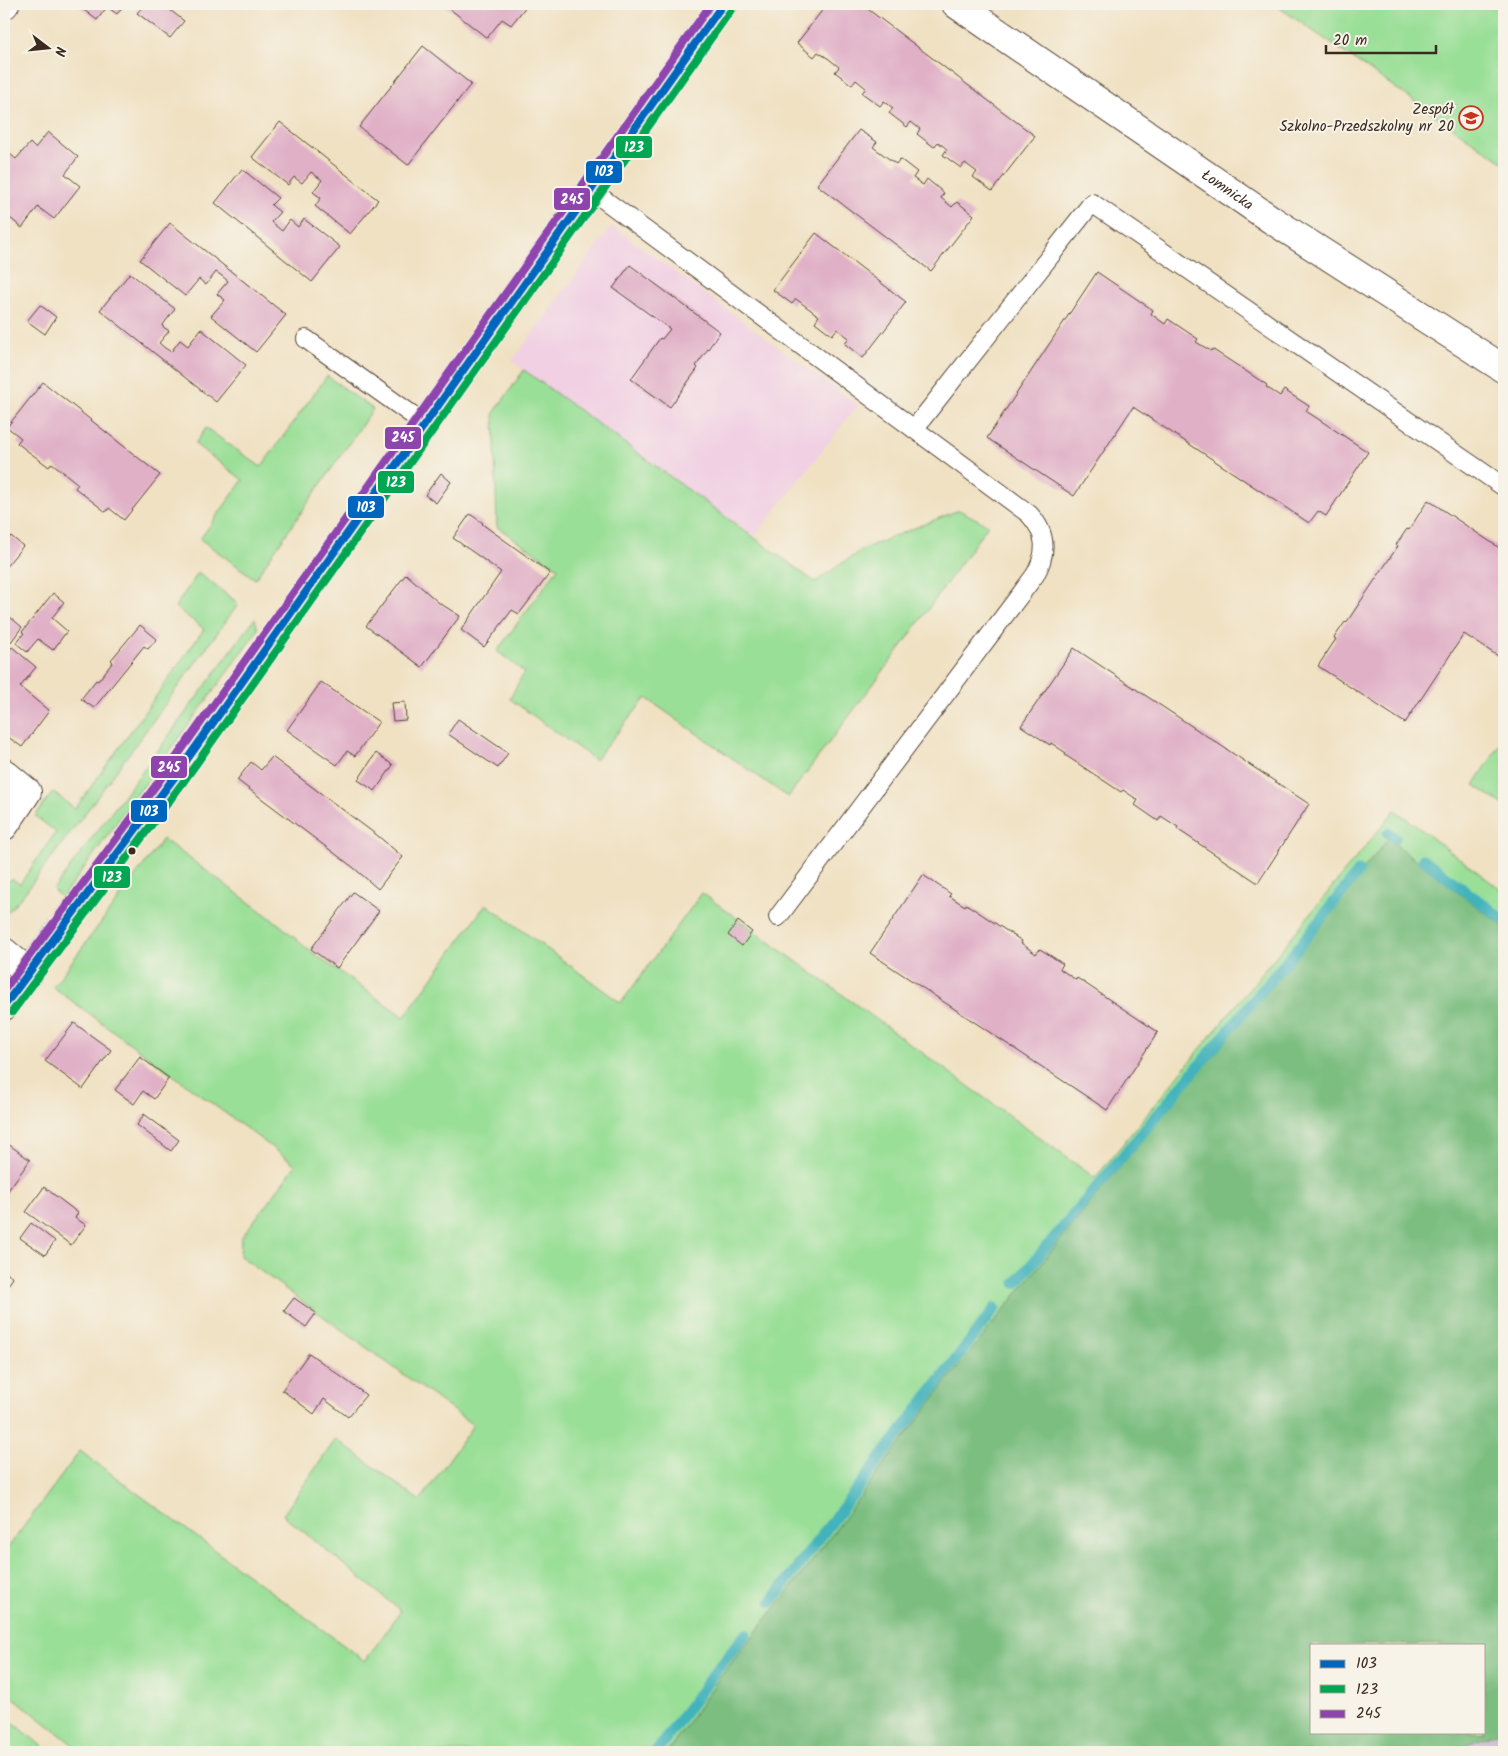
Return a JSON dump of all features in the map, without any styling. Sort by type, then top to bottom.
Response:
[{"type":"street","points":[[4,1006],[176,775],[723,4]]},
{"type":"street","name":"Łomnicka","points":[[956,4],[1272,220],[1504,369]]},
{"type":"street","points":[[4,773],[27,792],[4,826]]},
{"type":"street","points":[[4,952],[29,973]]},
{"type":"lane","points":[[591,190],[1029,514],[1037,522],[1042,532],[1044,549],[1038,570],[1030,582],[778,917]]},
{"type":"lane","points":[[914,429],[1092,203],[1504,487]]},
{"type":"lane","points":[[306,339],[425,424]]},
{"type":"shaded area","points":[[612,226],[858,405],[754,537],[512,361]]},
{"type":"shaded area","points":[[1504,1730],[1504,1752],[1446,1752]]},
{"type":"green space","name":"Zespół Szkolno-Przedszkolny nr 20","points":[[1274,4],[1504,4],[1504,163]]},
{"type":"green space","points":[[524,370],[815,582],[863,549],[959,510],[988,525],[902,646],[788,797],[646,698],[595,760],[510,699],[524,672],[497,651],[558,568],[497,527],[494,413]]},
{"type":"green space","points":[[327,376],[373,409],[255,579],[200,539],[243,480],[195,444],[206,428],[261,467]]},
{"type":"green space","points":[[198,573],[238,603],[237,606],[95,800],[23,895],[6,914],[4,911],[4,884],[12,879],[20,884],[56,832],[35,816],[53,792],[75,809],[204,629],[175,607]]},
{"type":"green space","points":[[255,618],[258,630],[62,898],[53,890]]},
{"type":"green space","points":[[1504,738],[1504,805],[1474,785]]},
{"type":"green space","points":[[1395,810],[1504,892],[1504,927],[1388,839],[947,1381],[809,1565],[717,1681],[667,1752],[82,1752],[4,1690],[4,1553],[80,1451],[365,1661],[401,1611],[283,1515],[336,1439],[420,1501],[473,1425],[240,1256],[241,1238],[296,1165],[53,987],[163,839],[280,925],[310,951],[404,1017],[486,904],[621,1003],[702,893],[1095,1178]]},
{"type":"green space","points":[[1388,839],[1504,927],[1504,1730],[1446,1752],[667,1752],[717,1681],[809,1565],[947,1381]]},
{"type":"green space","points":[[4,1715],[49,1752],[4,1752]]},
{"type":"building","points":[[76,4],[125,4],[117,14],[107,7],[97,20]]},
{"type":"building","points":[[145,4],[167,4],[165,6],[184,21],[170,38],[137,13]]},
{"type":"building","points":[[447,4],[528,4],[511,25],[502,19],[487,38],[446,6]]},
{"type":"building","points":[[827,4],[861,4],[1035,136],[992,191],[973,177],[977,172],[965,163],[961,168],[943,155],[947,149],[938,142],[934,147],[917,134],[920,129],[911,122],[907,127],[889,113],[893,108],[884,101],[880,106],[862,93],[866,88],[856,80],[852,85],[835,72],[839,67],[829,59],[818,52],[814,57],[797,43]]},
{"type":"building","points":[[423,46],[471,84],[408,165],[359,127]]},
{"type":"building","points":[[280,122],[378,200],[350,234],[315,206],[321,198],[313,192],[322,180],[311,172],[302,183],[294,177],[288,185],[252,157]]},
{"type":"building","points":[[859,130],[877,142],[873,147],[896,164],[900,159],[917,172],[913,178],[923,185],[927,179],[944,193],[941,198],[952,207],[957,202],[974,215],[931,271],[817,185]]},
{"type":"building","points":[[48,132],[78,157],[65,174],[80,186],[54,219],[38,207],[22,228],[4,213],[4,149],[16,159],[30,143],[35,148]]},
{"type":"building","points":[[242,169],[278,198],[271,205],[280,212],[271,222],[282,231],[290,220],[298,227],[304,219],[340,247],[312,282],[215,203]]},
{"type":"building","points":[[170,223],[286,315],[256,352],[211,316],[225,300],[217,294],[228,281],[222,276],[216,272],[206,285],[199,279],[185,296],[140,260]]},
{"type":"building","points":[[816,233],[906,302],[863,358],[845,344],[849,338],[837,329],[832,335],[815,322],[819,316],[796,299],[792,304],[773,290]]},
{"type":"building","points":[[630,265],[720,332],[696,366],[698,368],[670,407],[631,379],[660,338],[662,339],[670,329],[613,288]]},
{"type":"building","points":[[1097,272],[1153,310],[1151,314],[1165,324],[1168,319],[1198,339],[1196,342],[1211,351],[1212,349],[1267,385],[1266,387],[1280,396],[1284,390],[1309,406],[1306,411],[1368,452],[1326,516],[1318,511],[1309,523],[1133,407],[1074,496],[987,438]]},
{"type":"building","points":[[130,273],[175,309],[162,326],[169,331],[159,343],[165,348],[171,352],[180,340],[188,346],[201,329],[246,365],[216,402],[100,310]]},
{"type":"building","points":[[40,305],[56,317],[45,334],[27,321]]},
{"type":"building","points":[[43,382],[160,475],[124,520],[109,508],[106,512],[75,488],[78,484],[52,463],[49,467],[17,443],[21,438],[7,427]]},
{"type":"building","points":[[441,473],[451,482],[436,503],[425,495]]},
{"type":"building","points":[[1428,500],[1504,551],[1504,660],[1464,634],[1405,723],[1318,666],[1336,639],[1334,638]]},
{"type":"building","points":[[470,514],[550,573],[519,614],[512,610],[484,647],[461,630],[501,572],[453,538]]},
{"type":"building","points":[[11,536],[23,546],[4,569],[4,545]]},
{"type":"building","points":[[406,574],[438,602],[460,616],[422,667],[366,626]]},
{"type":"building","points":[[53,593],[64,602],[52,618],[67,631],[53,650],[38,639],[27,652],[16,643],[24,633],[22,632]]},
{"type":"building","points":[[4,612],[22,627],[11,642],[4,636]]},
{"type":"building","points":[[140,625],[157,639],[148,649],[144,646],[94,708],[81,699],[96,680],[98,681],[113,662],[111,660]]},
{"type":"building","points":[[12,647],[36,667],[20,687],[49,711],[22,747],[4,734],[4,657]]},
{"type":"building","points":[[1074,648],[1309,804],[1258,883],[1177,829],[1178,827],[1161,816],[1158,821],[1135,805],[1138,800],[1123,790],[1121,792],[1065,755],[1066,753],[1051,743],[1050,745],[1021,726]]},
{"type":"building","points":[[321,682],[379,722],[355,756],[347,751],[337,765],[287,730]]},
{"type":"building","points":[[405,702],[406,720],[393,721],[391,703]]},
{"type":"building","points":[[458,719],[508,753],[498,768],[448,734]]},
{"type":"building","points":[[376,753],[393,765],[375,791],[358,780]]},
{"type":"building","points":[[272,757],[378,836],[403,857],[378,889],[354,868],[237,780],[251,762],[261,770]]},
{"type":"building","points":[[923,875],[951,894],[949,896],[965,906],[966,904],[1022,941],[1021,943],[1036,954],[1040,949],[1063,964],[1060,969],[1076,980],[1077,978],[1158,1032],[1107,1110],[870,953]]},
{"type":"building","points":[[353,892],[379,911],[337,968],[311,949]]},
{"type":"building","points":[[738,921],[752,932],[742,946],[728,935]]},
{"type":"building","points":[[74,1023],[111,1050],[83,1089],[45,1061]]},
{"type":"building","points":[[140,1057],[169,1078],[154,1099],[143,1091],[134,1104],[115,1090]]},
{"type":"building","points":[[144,1114],[179,1140],[171,1151],[137,1125]]},
{"type":"building","points":[[4,1141],[30,1160],[4,1196]]},
{"type":"building","points":[[44,1187],[78,1213],[75,1218],[86,1225],[71,1245],[26,1212]]},
{"type":"building","points":[[31,1223],[55,1241],[45,1255],[20,1238]]},
{"type":"building","points":[[4,1271],[13,1278],[6,1288],[4,1287]]},
{"type":"building","points":[[294,1298],[316,1313],[306,1327],[284,1311]]},
{"type":"building","points":[[309,1353],[366,1395],[348,1417],[324,1399],[314,1414],[282,1390]]},
{"type":"waterway","points":[[1388,833],[1395,838]]},
{"type":"waterway","points":[[1423,859],[1504,920]]},
{"type":"waterway","points":[[1016,1283],[1297,949],[1359,871]]},
{"type":"waterway","points":[[771,1602],[995,1308]]},
{"type":"waterway","points":[[656,1752],[711,1677],[746,1634]]},
{"type":"transit line","name":"245","points":[[4,990],[168,769],[711,4]]},
{"type":"transit line","name":"103","points":[[4,1006],[176,775],[723,4]]},
{"type":"transit line","name":"123","points":[[12,1012],[184,781],[731,10]]},
{"type":"place","name":"Zespół Szkolno-Przedszkolny nr 20","points":[[1471,118]]}]
